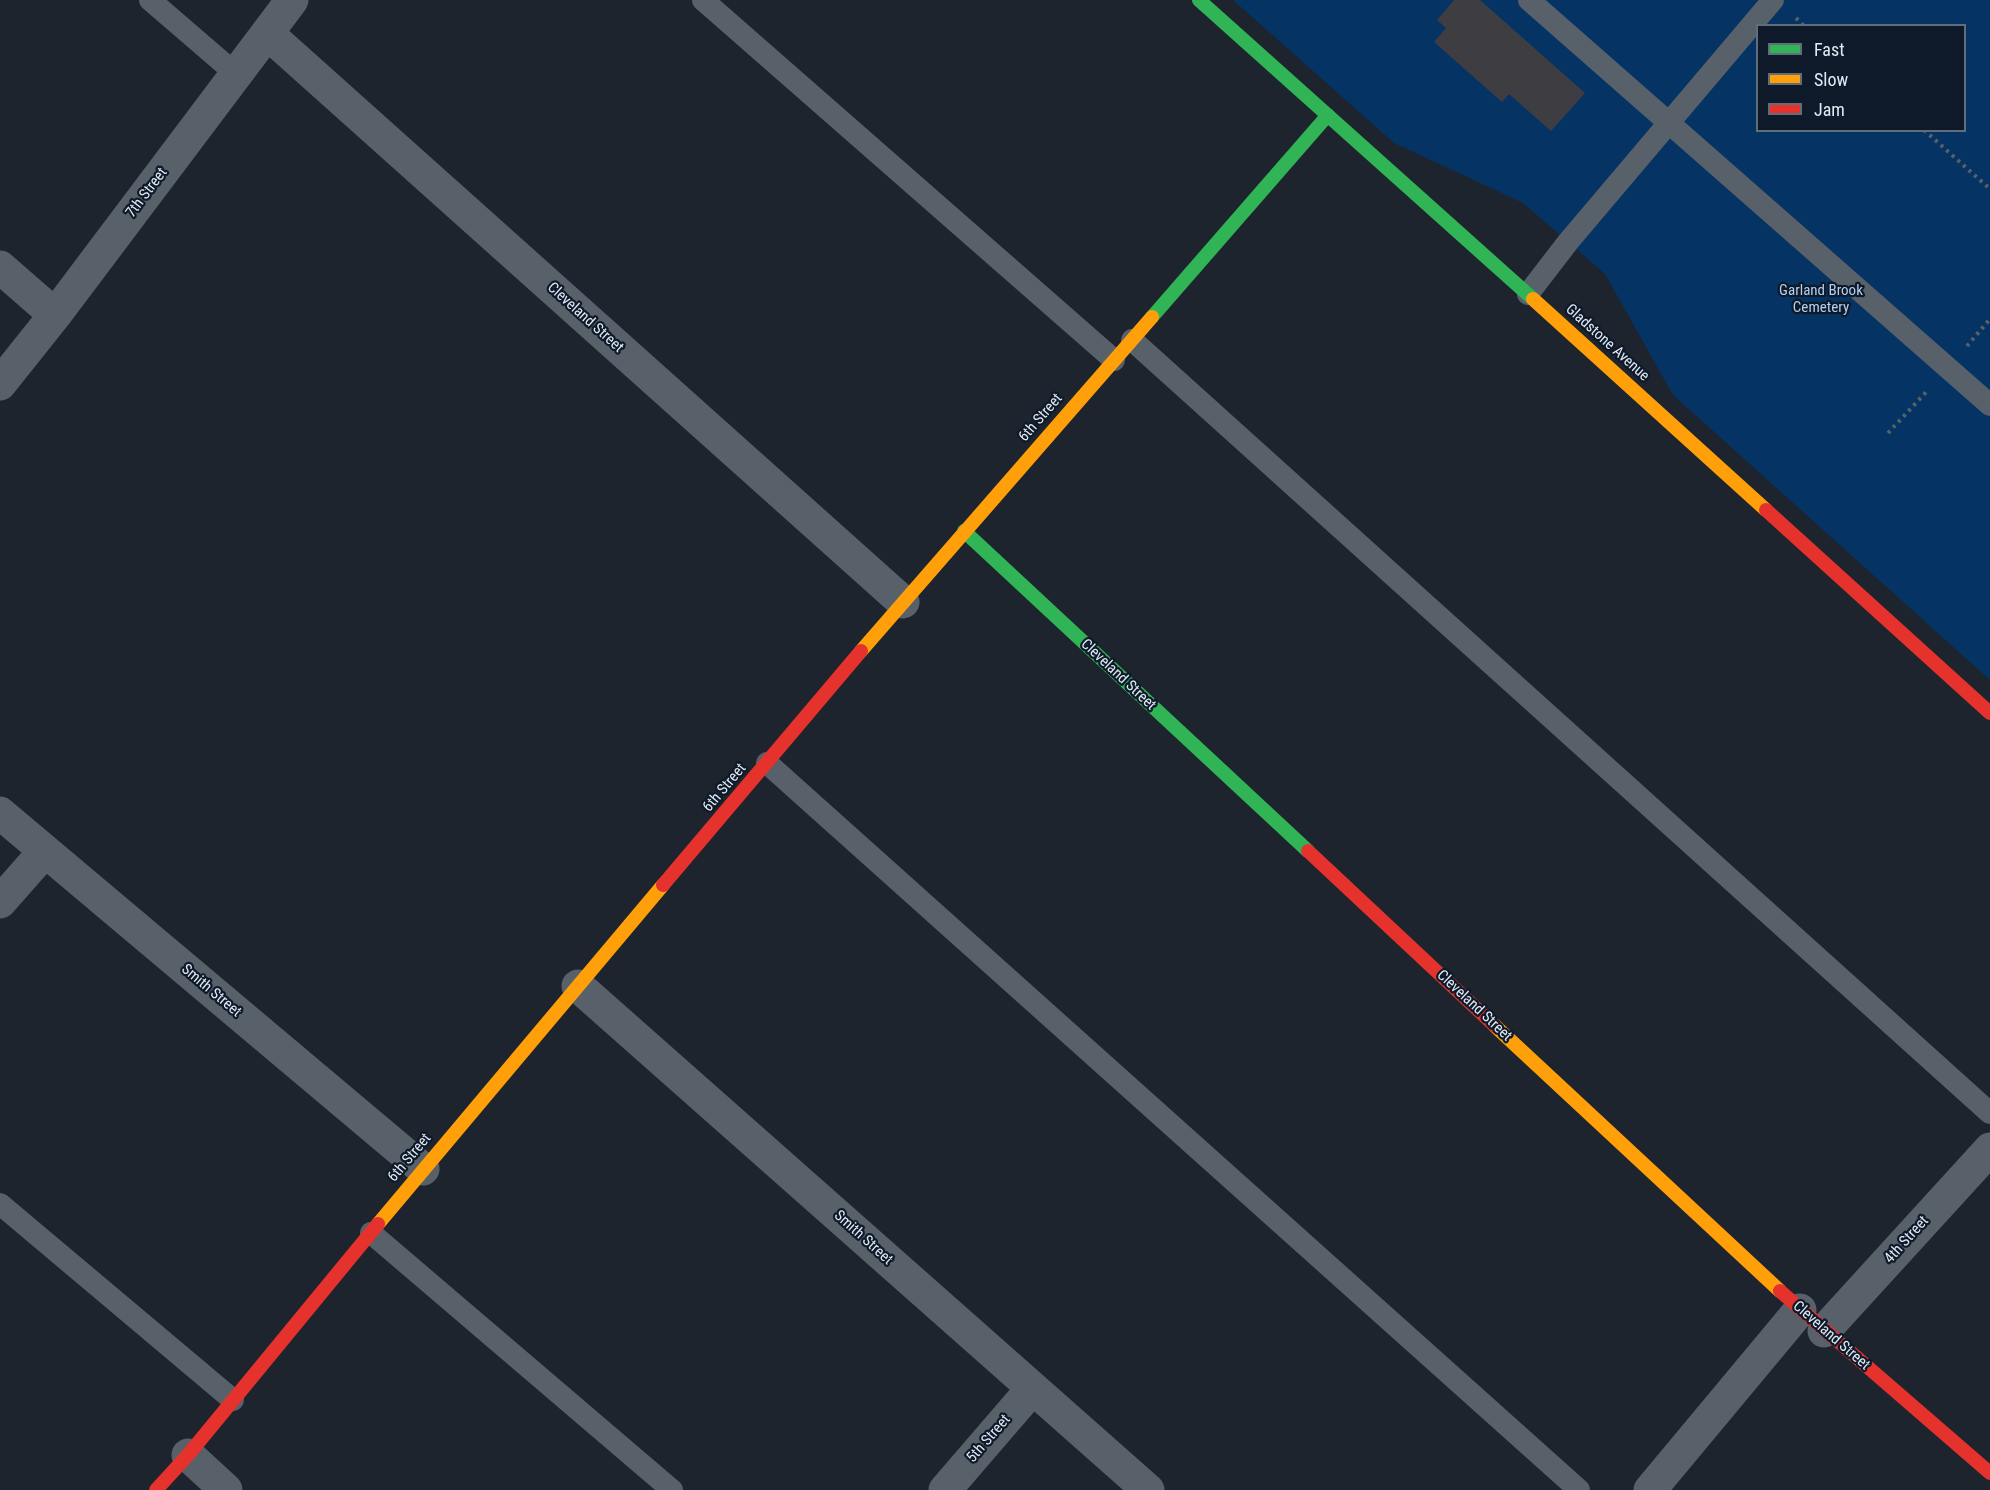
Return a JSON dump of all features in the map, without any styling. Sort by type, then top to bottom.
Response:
[{"type":"street","name":"7th Street","points":[[0,384],[55,315],[292,0]]},
{"type":"street","name":"Gladstone Avenue","points":[[1199,0],[1528,294],[1990,713]]},
{"type":"street","name":"Cleveland Street","points":[[267,33],[903,602]]},
{"type":"street","name":"6th Street","points":[[156,1490],[188,1455],[423,1169],[903,602],[1328,115]]},
{"type":"street","points":[[0,267],[55,315]]},
{"type":"street","name":"Cleveland Street","points":[[964,531],[1800,1310],[1990,1473]]},
{"type":"street","name":"Smith Street","points":[[0,813],[423,1169]]},
{"type":"street","points":[[0,902],[45,851]]},
{"type":"street","name":"Smith Street","points":[[578,987],[1148,1490]]},
{"type":"street","name":"4th Street","points":[[1824,1331],[1990,1149]]},
{"type":"street","points":[[1650,1490],[1800,1310]]},
{"type":"street","name":"5th Street","points":[[945,1490],[1032,1389]]},
{"type":"street","points":[[188,1455],[226,1490]]},
{"type":"lane","points":[[150,0],[236,74]]},
{"type":"lane","points":[[703,0],[1114,360]]},
{"type":"lane","points":[[1529,0],[1990,405]]},
{"type":"lane","points":[[1528,294],[1568,242],[1773,0]]},
{"type":"lane","points":[[1132,340],[1990,1113]]},
{"type":"lane","points":[[767,763],[1579,1490]]},
{"type":"lane","points":[[0,1204],[233,1400]]},
{"type":"lane","points":[[371,1233],[672,1490]]},
{"type":"path","points":[[1926,132],[1990,189]]},
{"type":"green space","name":"Garland Brook Cemetery","points":[[1233,0],[1990,0],[1990,680],[1673,395],[1605,274],[1523,203],[1394,143]]},
{"type":"building","points":[[1454,0],[1480,0],[1585,93],[1551,131],[1509,94],[1502,102],[1434,42],[1446,28],[1437,20]]},
{"type":"traffic: fast","points":[[1199,0],[1533,299]]},
{"type":"traffic: fast","points":[[1152,317],[1328,115]]},
{"type":"traffic: fast","points":[[964,531],[1308,851]]},
{"type":"traffic: slow","points":[[1533,299],[1766,510]]},
{"type":"traffic: slow","points":[[861,651],[1152,317]]},
{"type":"traffic: slow","points":[[378,1224],[663,885]]},
{"type":"traffic: slow","points":[[1495,1026],[1780,1291]]},
{"type":"traffic: jam","points":[[1766,510],[1990,713]]},
{"type":"traffic: jam","points":[[663,885],[861,651]]},
{"type":"traffic: jam","points":[[1308,851],[1495,1026]]},
{"type":"traffic: jam","points":[[156,1490],[188,1455],[378,1224]]},
{"type":"traffic: jam","points":[[1780,1291],[1990,1473]]}]
